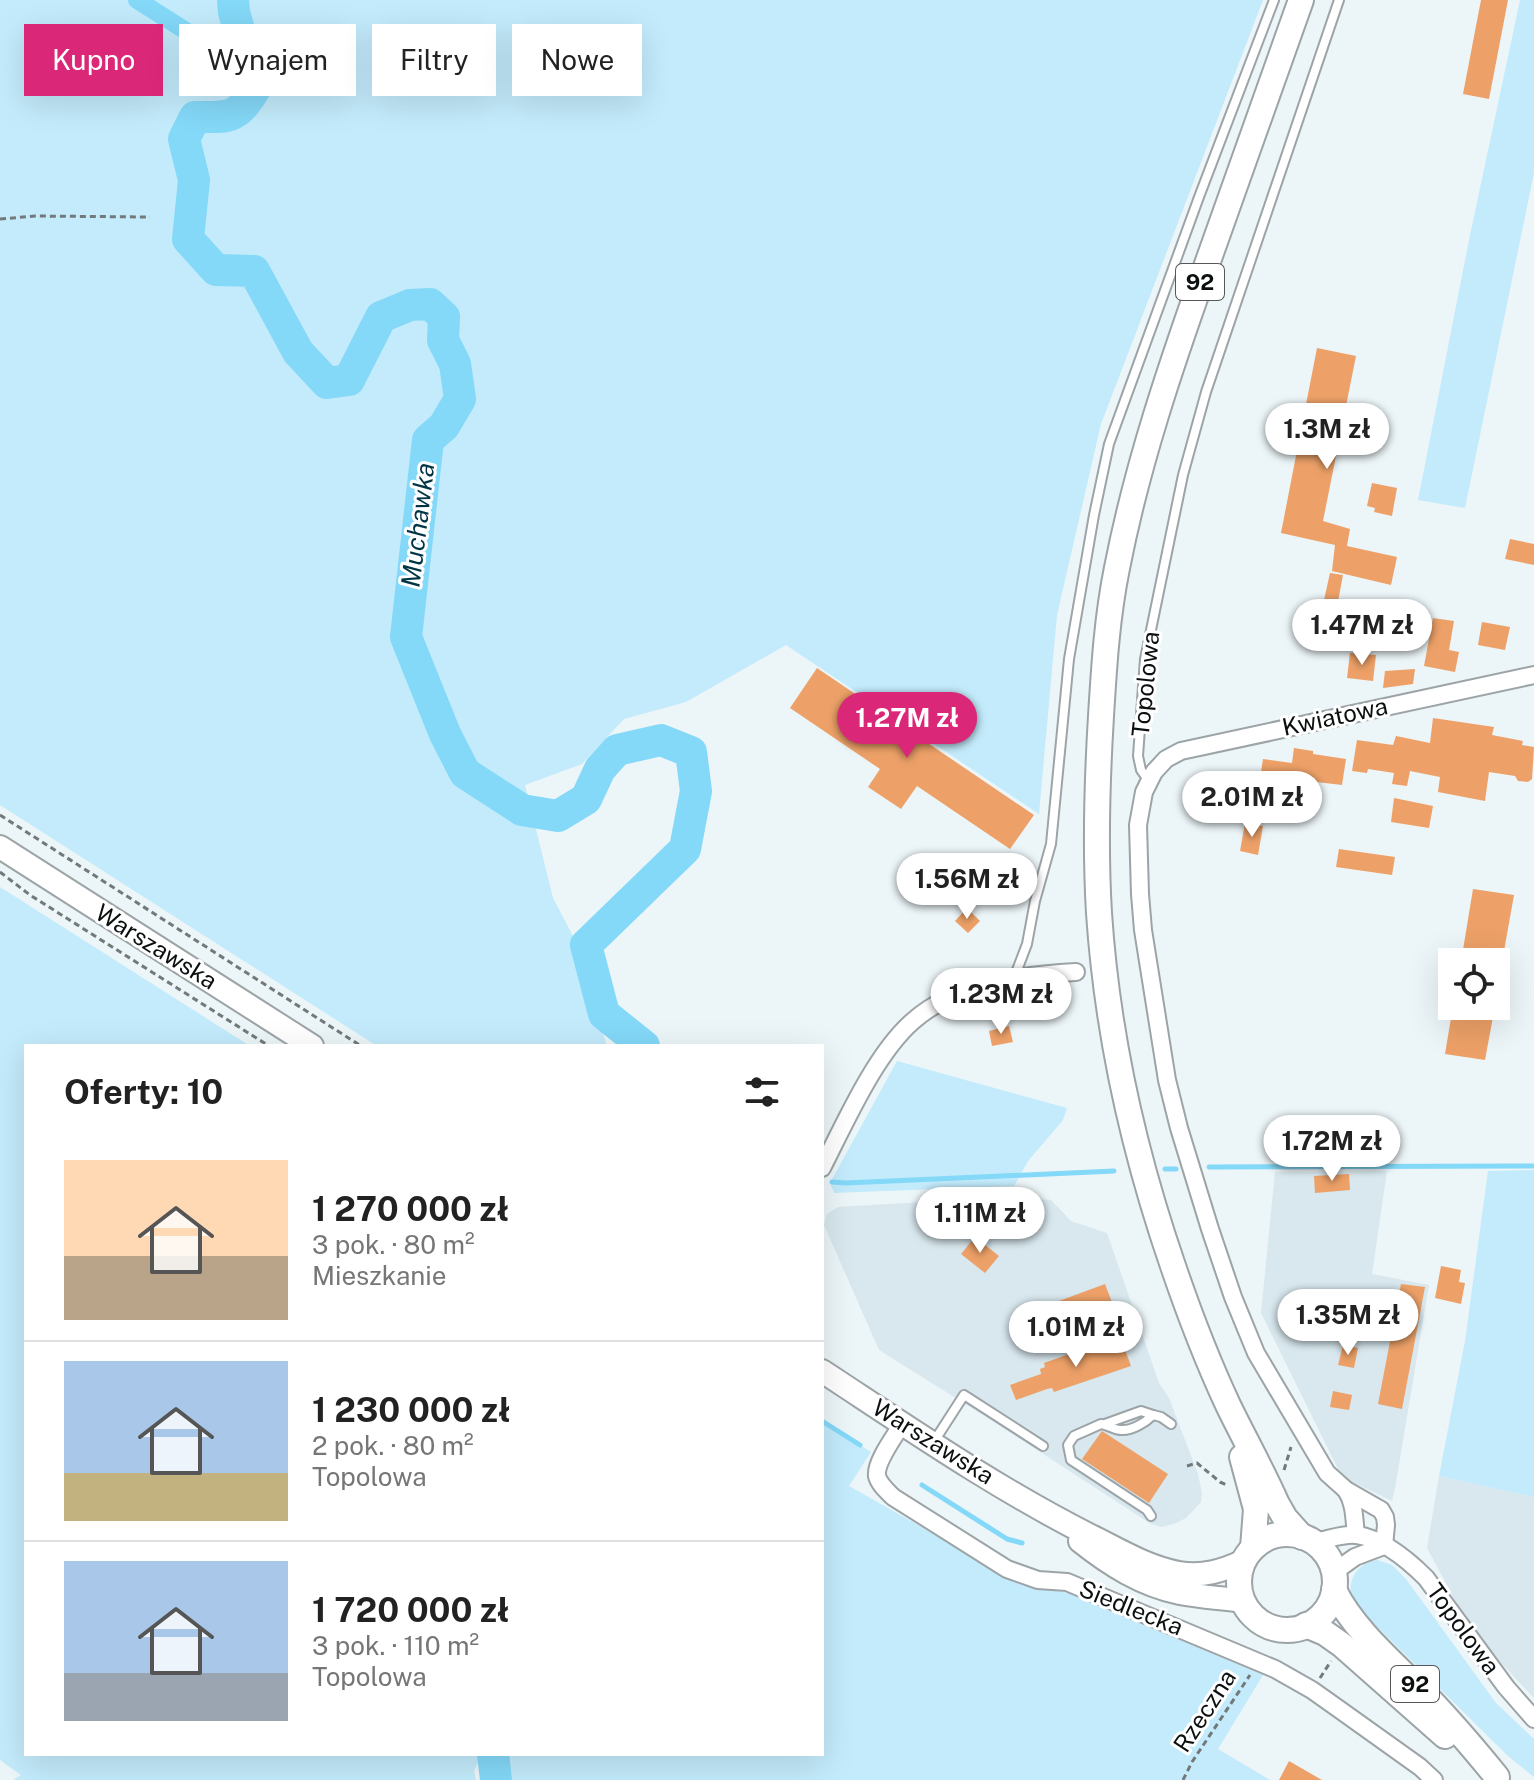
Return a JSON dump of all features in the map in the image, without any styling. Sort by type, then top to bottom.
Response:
[{"type":"main road","name":"92","points":[[1301,0],[1180,339],[1141,467],[1116,570],[1099,743],[1097,859],[1106,977],[1137,1144],[1164,1239],[1187,1305],[1228,1404],[1285,1518],[1327,1555],[1342,1606],[1499,1779]]},
{"type":"main road","name":"Warszawska","points":[[0,847],[309,1044]]},
{"type":"main road","name":"Warszawska","points":[[824,1372],[1045,1513],[1152,1566],[1195,1575],[1210,1574],[1226,1570],[1248,1555]]},
{"type":"main road","name":"92","points":[[1228,1404],[1256,1509],[1248,1555],[1239,1581],[1243,1601],[1253,1615],[1266,1624],[1282,1629],[1306,1625],[1325,1633],[1499,1779]]},
{"type":"main road","name":"Warszawska","points":[[1045,1513],[1104,1560],[1144,1581],[1177,1592],[1243,1601]]},
{"type":"main road","points":[[1248,1555],[1264,1540],[1276,1535],[1289,1534],[1308,1539]]},
{"type":"main road","points":[[1306,1625],[1323,1614],[1330,1602],[1334,1581]]},
{"type":"street","name":"Kwiatowa","points":[[1149,781],[1166,759],[1189,748],[1534,675]]},
{"type":"street","name":"Topolowa","points":[[1149,781],[1139,814],[1143,930],[1167,1080],[1210,1229],[1256,1353],[1327,1473],[1346,1490],[1381,1510],[1386,1525],[1384,1546]]},
{"type":"street","points":[[824,1164],[873,1072],[911,1022],[929,1008],[968,990],[1014,978],[1076,972]]},
{"type":"street","name":"Siedlecka","points":[[902,1424],[881,1459],[877,1474],[881,1485],[893,1497],[1007,1569],[1038,1580],[1067,1582],[1259,1662],[1312,1690],[1434,1780]]},
{"type":"street","name":"Topolowa","points":[[1346,1490],[1353,1504],[1356,1535],[1384,1546],[1426,1578],[1506,1687],[1534,1719]]},
{"type":"street","points":[[1308,1539],[1356,1535]]},
{"type":"street","points":[[1334,1581],[1355,1557],[1384,1546]]},
{"type":"lane","points":[[1014,978],[1027,944],[1051,844],[1069,659],[1109,444],[1274,0]]},
{"type":"lane","name":"Topolowa","points":[[1149,781],[1141,770],[1138,756],[1145,659],[1183,475],[1206,392],[1339,0]]},
{"type":"lane","points":[[933,1443],[964,1395],[1043,1446]]},
{"type":"lane","points":[[1151,1516],[1147,1510],[1075,1463],[1069,1455],[1068,1445],[1074,1436],[1105,1424],[1121,1430],[1145,1422],[1153,1415],[1171,1424]]},
{"type":"path","points":[[0,219],[35,216],[150,217]]},
{"type":"path","points":[[0,815],[358,1044]]},
{"type":"path","points":[[0,872],[30,895],[266,1044]]},
{"type":"path","points":[[1282,1478],[1285,1462],[1302,1430]]},
{"type":"path","points":[[1187,1466],[1197,1463],[1229,1486]]},
{"type":"path","points":[[1320,1678],[1331,1660]]},
{"type":"path","name":"Rzeczna","points":[[1183,1780],[1259,1662]]},
{"type":"shaded area","points":[[0,0],[1263,0],[1101,424],[1057,615],[1039,814],[786,645],[686,702],[624,719],[582,764],[525,785],[553,898],[595,978],[599,1020],[606,1044],[374,1044],[0,805]]},
{"type":"shaded area","points":[[1520,0],[1534,0],[1534,173],[1465,508],[1418,500]]},
{"type":"shaded area","points":[[0,887],[247,1044],[24,1044],[24,1756],[481,1756],[474,1771],[476,1780],[13,1780],[21,1775],[0,1760]]},
{"type":"shaded area","points":[[897,1061],[1067,1108],[1063,1120],[1028,1161],[1014,1186],[834,1193],[830,1183]]},
{"type":"shaded area","points":[[1534,1170],[1534,1497],[1439,1476],[1465,1341],[1488,1171]]},
{"type":"shaded area","points":[[1387,1171],[1372,1274],[1429,1285],[1392,1501],[1342,1477],[1261,1313],[1275,1172]]},
{"type":"shaded area","points":[[1008,1197],[1051,1200],[1071,1221],[1107,1233],[1159,1383],[1169,1398],[1198,1474],[1201,1502],[1186,1518],[1162,1527],[1151,1524],[879,1350],[824,1225],[827,1214],[838,1207]]},
{"type":"shaded area","points":[[824,1422],[871,1452],[849,1486],[1024,1585],[1068,1593],[1263,1675],[1218,1749],[1270,1780],[503,1780],[499,1756],[824,1756]]},
{"type":"shaded area","points":[[1439,1476],[1534,1497],[1534,1698],[1472,1632],[1427,1548]]},
{"type":"shaded area","points":[[1377,1560],[1392,1565],[1406,1579],[1496,1703],[1534,1739],[1534,1777],[1508,1756],[1353,1603],[1351,1588],[1354,1575],[1363,1565]]},
{"type":"building","points":[[1481,0],[1508,0],[1489,99],[1463,94]]},
{"type":"building","points":[[1317,348],[1356,356],[1323,521],[1350,529],[1347,546],[1397,557],[1391,585],[1332,571],[1335,545],[1281,533]]},
{"type":"building","points":[[1372,483],[1397,488],[1392,516],[1374,512],[1375,508],[1367,506]]},
{"type":"building","points":[[1510,539],[1534,544],[1534,565],[1505,559]]},
{"type":"building","points":[[1330,573],[1343,575],[1336,612],[1322,609]]},
{"type":"building","points":[[1433,618],[1454,621],[1449,650],[1459,652],[1455,672],[1424,666]]},
{"type":"building","points":[[1482,622],[1510,627],[1505,650],[1478,645]]},
{"type":"building","points":[[1350,653],[1376,655],[1373,681],[1347,678]]},
{"type":"building","points":[[817,668],[1034,815],[1010,849],[917,786],[901,809],[868,787],[880,769],[790,708]]},
{"type":"building","points":[[1415,669],[1413,684],[1383,688],[1385,671]]},
{"type":"building","points":[[1433,718],[1494,727],[1492,735],[1523,741],[1522,745],[1534,747],[1532,779],[1528,782],[1518,781],[1515,776],[1489,772],[1485,801],[1438,792],[1440,777],[1410,771],[1407,786],[1392,784],[1394,773],[1368,769],[1367,773],[1352,771],[1357,740],[1393,745],[1396,736],[1430,743]]},
{"type":"building","points":[[1294,748],[1346,759],[1342,785],[1308,781],[1306,792],[1259,785],[1263,759],[1292,763]]},
{"type":"building","points":[[1394,798],[1433,806],[1429,828],[1391,822]]},
{"type":"building","points":[[1245,823],[1263,826],[1258,855],[1240,851]]},
{"type":"building","points":[[1339,849],[1395,857],[1392,875],[1336,867]]},
{"type":"building","points":[[1473,889],[1514,895],[1505,948],[1463,948]]},
{"type":"building","points":[[967,908],[980,921],[968,933],[955,921]]},
{"type":"building","points":[[1451,1020],[1492,1020],[1485,1060],[1445,1054]]},
{"type":"building","points":[[1009,1026],[1013,1042],[992,1046],[989,1031]]},
{"type":"building","points":[[1349,1174],[1350,1190],[1315,1193],[1314,1176]]},
{"type":"building","points":[[975,1237],[999,1256],[985,1273],[961,1254]]},
{"type":"building","points":[[1441,1266],[1461,1270],[1459,1282],[1465,1283],[1461,1304],[1435,1298]]},
{"type":"building","points":[[1105,1284],[1113,1305],[1047,1328],[1040,1308]]},
{"type":"building","points":[[1401,1284],[1425,1287],[1402,1409],[1378,1404]]},
{"type":"building","points":[[1120,1336],[1131,1366],[1054,1392],[1052,1388],[1047,1389],[1016,1400],[1010,1385],[1041,1374],[1044,1363]]},
{"type":"building","points":[[1343,1345],[1358,1348],[1354,1368],[1338,1365]]},
{"type":"building","points":[[1333,1391],[1352,1395],[1349,1410],[1330,1407]]},
{"type":"building","points":[[1102,1431],[1168,1474],[1149,1503],[1082,1459]]},
{"type":"building","points":[[1289,1761],[1322,1780],[1279,1780]]},
{"type":"waterway","points":[[137,0],[179,27]]},
{"type":"waterway","name":"Muchawka","points":[[233,0],[255,89],[231,115],[195,117],[184,139],[194,180],[188,239],[216,270],[254,271],[298,352],[327,383],[349,380],[381,317],[410,305],[430,304],[444,317],[443,340],[455,364],[460,399],[444,426],[428,440],[406,637],[445,734],[465,773],[522,810],[558,816],[586,799],[600,769],[617,750],[661,740],[691,752],[696,791],[685,849],[586,945],[604,1014],[642,1044]]},
{"type":"waterway","points":[[1209,1167],[1534,1166]]},
{"type":"waterway","points":[[1165,1169],[1176,1169]]},
{"type":"waterway","points":[[832,1182],[1114,1171]]},
{"type":"waterway","points":[[824,1422],[860,1445]]},
{"type":"waterway","points":[[922,1485],[1007,1539],[1022,1543]]},
{"type":"waterway","name":"Muchawka","points":[[493,1756],[496,1780]]}]
